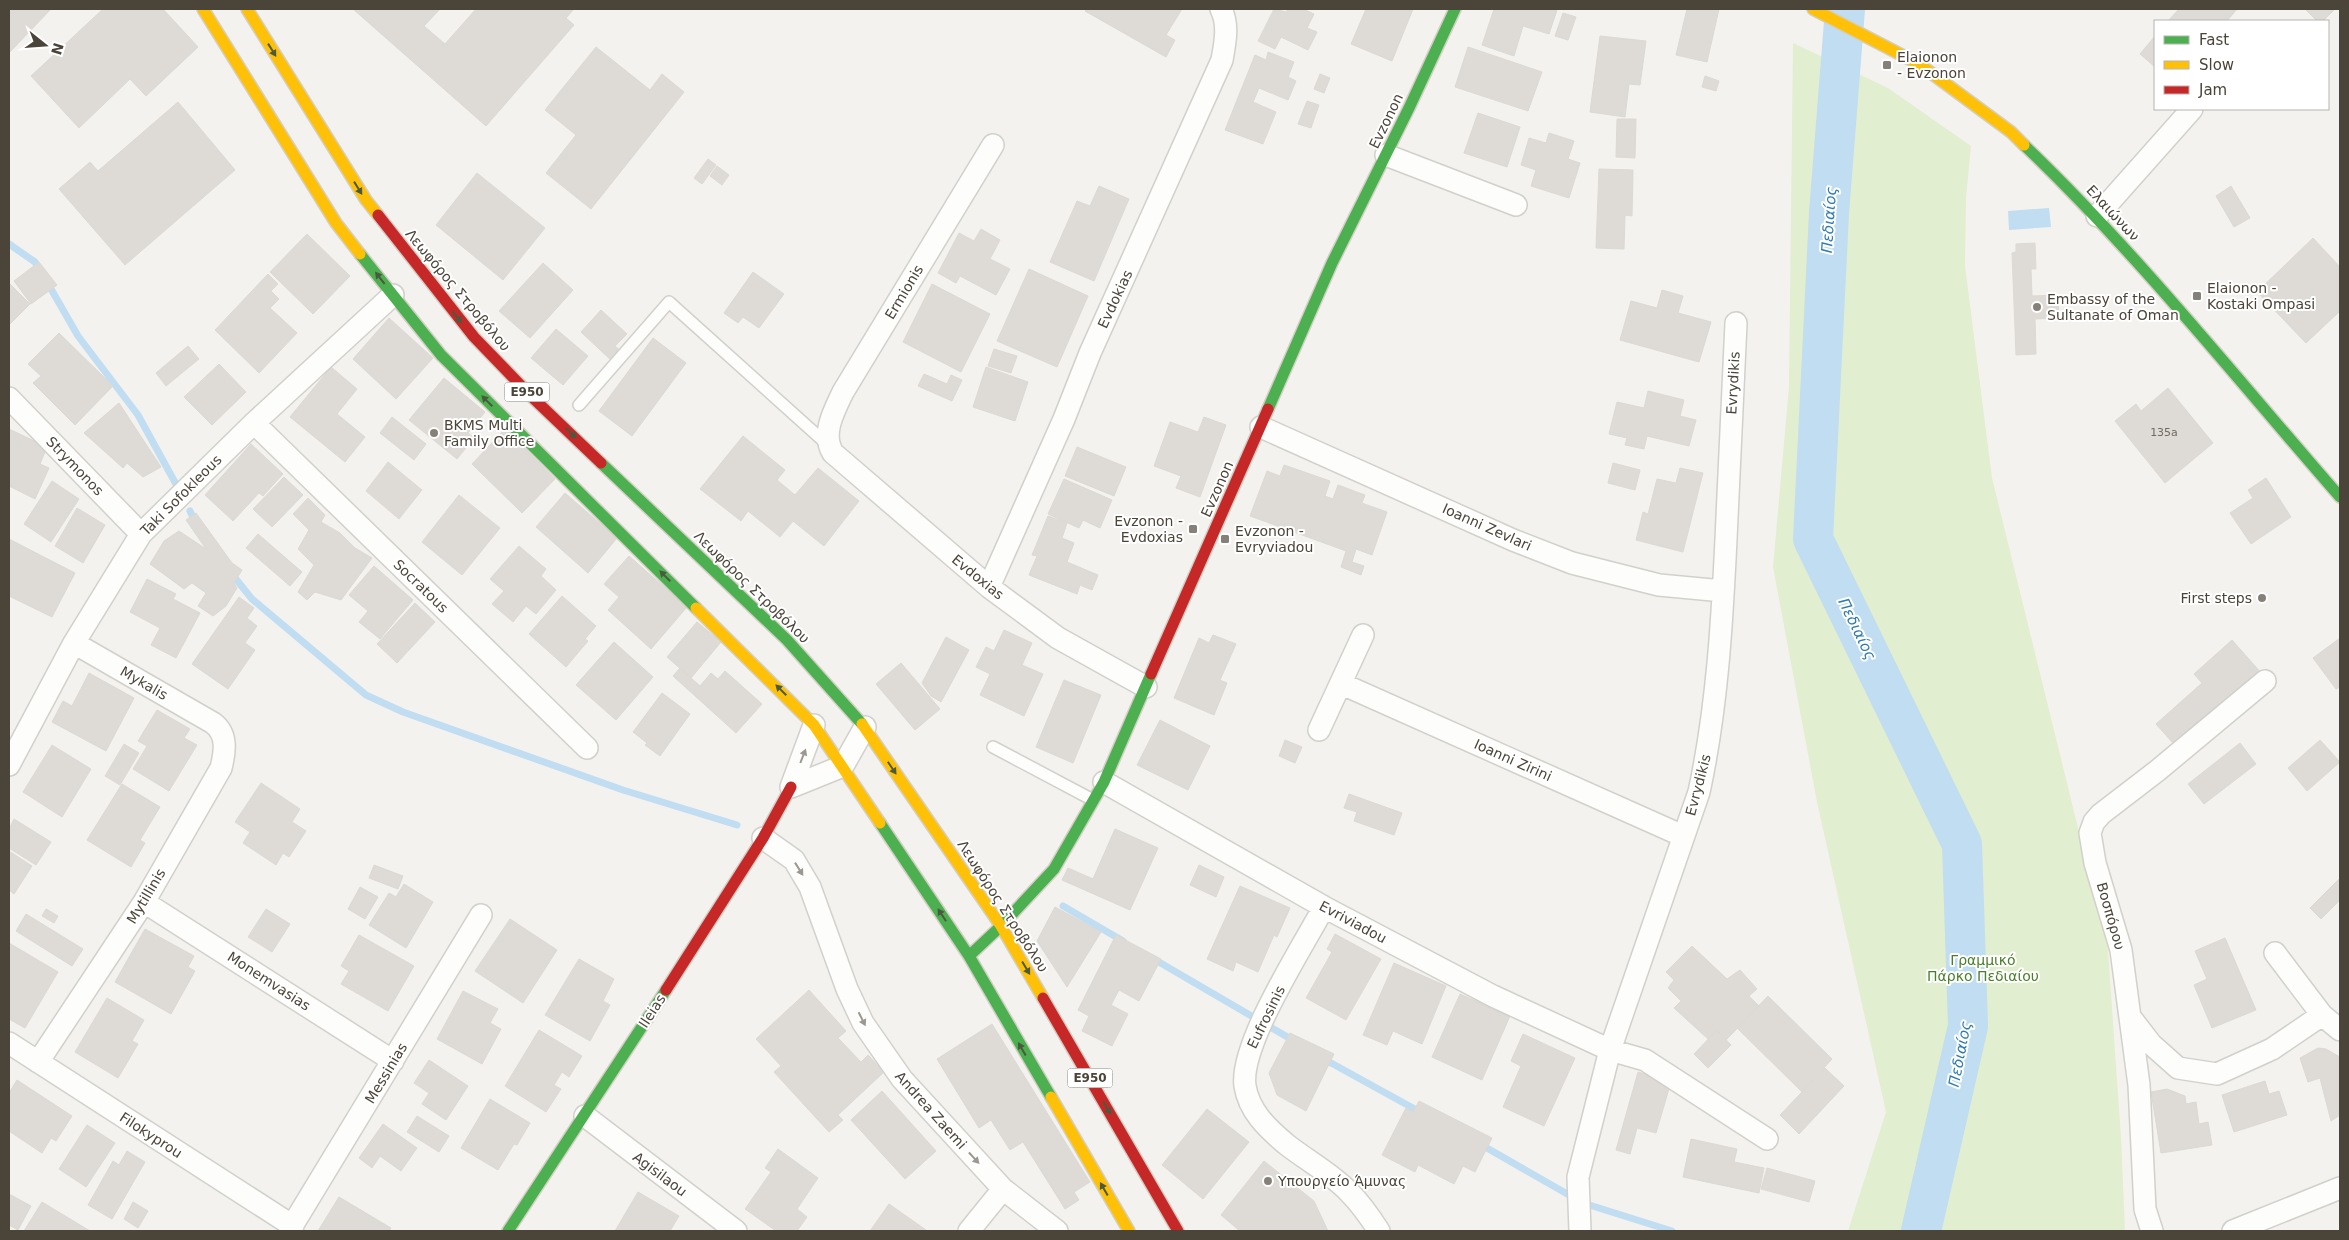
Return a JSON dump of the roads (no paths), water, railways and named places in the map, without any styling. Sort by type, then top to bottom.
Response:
[{"type":"main road","name":"E950","points":[[203,9],[336,223],[441,355],[814,725],[969,956],[1129,1231]]},
{"type":"main road","name":"Λεωφόρος Στροβόλου","points":[[247,9],[366,200],[474,337],[533,398],[787,640],[842,699],[865,728],[1001,926],[1178,1231]]},
{"type":"main road","name":"Evzonon","points":[[969,956],[1001,926],[1054,869],[1104,782],[1332,263],[1386,156],[1455,9]]},
{"type":"main road","name":"Ελαιώνων","points":[[1813,9],[1919,64],[2011,132],[2097,216],[2340,497]]},
{"type":"main road","name":"Ileias","points":[[508,1231],[763,838],[791,787]]},
{"type":"street","name":"Evdokias","points":[[989,587],[1064,419],[1090,354],[1222,60],[1226,36],[1224,16],[1221,9]]},
{"type":"street","points":[[2097,216],[2191,110]]},
{"type":"street","name":"Ermionis","points":[[828,445],[828,433],[843,392],[994,145]]},
{"type":"street","points":[[1386,156],[1516,205]]},
{"type":"street","name":"Taki Sofokleous","points":[[9,765],[74,643],[141,534],[254,423],[393,295]]},
{"type":"street","name":"Evrydikis","points":[[1579,1224],[1577,1194],[1581,1159],[1610,1050],[1699,792],[1707,754],[1713,713],[1724,591],[1736,323]]},
{"type":"street","name":"Strymonos","points":[[9,398],[141,534]]},
{"type":"street","name":"Socratous","points":[[254,423],[587,748]]},
{"type":"street","name":"Ioanni Zevlari","points":[[1261,427],[1514,540],[1572,563],[1659,585],[1724,591]]},
{"type":"street","name":"Evdoxias","points":[[828,445],[833,453],[989,587],[1058,638],[1146,687]]},
{"type":"street","points":[[1320,730],[1364,636]]},
{"type":"street","name":"Mykalis","points":[[74,643],[213,723]]},
{"type":"street","name":"Βοσπόρου","points":[[2152,1231],[2145,1209],[2140,1085],[2121,950],[2095,862],[2090,833],[2094,822],[2101,814],[2157,771],[2264,681]]},
{"type":"street","name":"Ioanni Zirini","points":[[1342,684],[1683,836]]},
{"type":"street","name":"Mytillinis","points":[[38,1062],[144,902],[221,768],[225,744],[220,728],[213,723]]},
{"type":"street","name":"Ileias","points":[[791,787],[814,725]]},
{"type":"street","points":[[791,787],[843,766],[865,728]]},
{"type":"street","name":"Evriviadou","points":[[1104,782],[1324,907],[1492,996],[1610,1050],[1645,1060],[1767,1139]]},
{"type":"street","name":"Andrea Zaemi","points":[[763,838],[794,860],[810,887],[847,989],[863,1022],[902,1079],[1003,1189],[1057,1231]]},
{"type":"street","name":"Monemvasias","points":[[144,902],[393,1061]]},
{"type":"street","name":"Eufrosinis","points":[[1324,907],[1251,1044],[1245,1073],[1245,1086],[1260,1120],[1285,1143],[1348,1190],[1362,1206],[1379,1231]]},
{"type":"street","name":"Messinias","points":[[291,1229],[481,915]]},
{"type":"street","points":[[2275,953],[2322,1015],[2340,1030]]},
{"type":"street","points":[[2130,1016],[2150,1044],[2178,1068],[2217,1074],[2272,1049],[2322,1015]]},
{"type":"street","name":"Filokyprou","points":[[9,1043],[291,1229]]},
{"type":"street","name":"Agisilaou","points":[[584,1116],[725,1228]]},
{"type":"street","points":[[2233,1231],[2340,1188]]},
{"type":"street","points":[[969,1231],[1003,1189]]},
{"type":"lane","points":[[580,405],[668,302],[828,445]]},
{"type":"lane","points":[[993,747],[1093,800]]},
{"type":"water","points":[[2049,208],[2051,227],[2009,230],[2008,211]]},
{"type":"waterway","name":"Πεδιαίος","points":[[1845,9],[1829,213],[1813,539],[1962,844],[1968,1026],[1921,1231]]},
{"type":"waterway","points":[[9,244],[35,262],[40,271]]},
{"type":"waterway","points":[[47,282],[78,336],[138,415],[177,486]]},
{"type":"waterway","points":[[190,511],[196,524]]},
{"type":"waterway","points":[[231,573],[252,599],[366,695],[403,712],[623,790],[737,825]]},
{"type":"waterway","points":[[1063,906],[1123,941]]},
{"type":"waterway","points":[[1152,958],[1296,1042]]},
{"type":"waterway","points":[[1322,1058],[1422,1113]]},
{"type":"waterway","points":[[1480,1144],[1583,1203],[1672,1231]]},
{"type":"place","name":"Elaionon - Evzonon","points":[[1887,65]]},
{"type":"place","name":"Elaionon - Kostaki Ompasi","points":[[2197,296]]},
{"type":"place","name":"Embassy of the Sultanate of Oman","points":[[2037,307]]},
{"type":"place","name":"BKMS Multi Family Office","points":[[434,433]]},
{"type":"place","name":"Evzonon - Evdoxias","points":[[1193,529]]},
{"type":"place","name":"Evzonon - Evryviadou","points":[[1225,539]]},
{"type":"place","name":"First steps","points":[[2262,598]]},
{"type":"place","name":"Υπουργείο Άμυνας","points":[[1268,1181]]},
{"type":"park label","name":"Γραμμικό Πάρκο Πεδιαίου","points":[[1983,968]]}]
